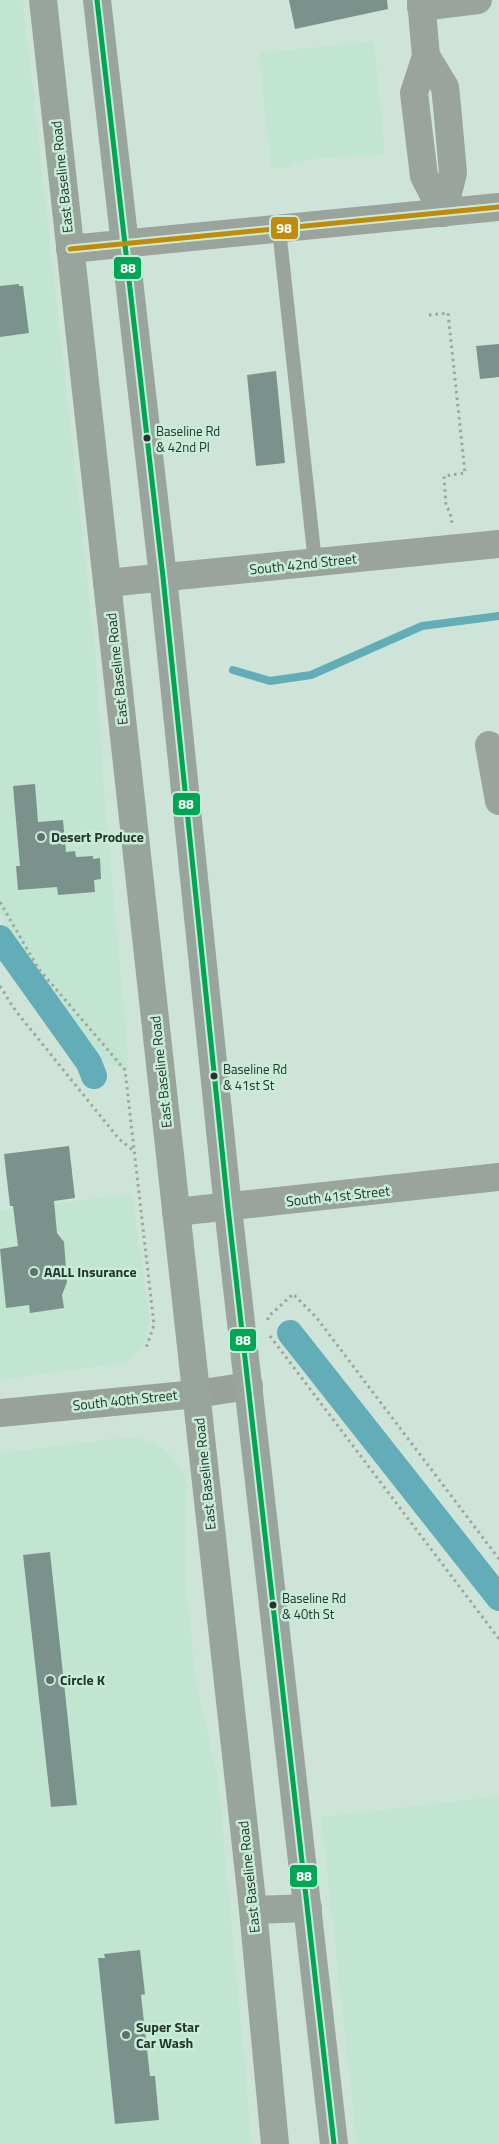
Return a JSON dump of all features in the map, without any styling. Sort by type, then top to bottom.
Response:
[{"type":"main road","name":"East Baseline Road","points":[[43,0],[253,1910],[275,2144]]},
{"type":"main road","points":[[97,0],[163,577],[228,1208],[334,2144]]},
{"type":"main road","name":"South 40th Street","points":[[0,1413],[196,1394],[249,1386]]},
{"type":"main road","points":[[253,1910],[308,1908]]},
{"type":"street","points":[[443,213],[424,176],[414,93],[426,56],[421,4],[478,0]]},
{"type":"street","points":[[426,56],[445,87],[453,173],[443,213]]},
{"type":"street","points":[[416,109],[447,106]]},
{"type":"street","points":[[70,249],[499,207]]},
{"type":"street","name":"South 42nd Street","points":[[107,583],[499,544]]},
{"type":"street","points":[[489,744],[499,802]]},
{"type":"street","name":"South 41st Street","points":[[176,1212],[499,1178]]},
{"type":"lane","points":[[279,229],[315,562]]},
{"type":"path","points":[[429,316],[448,314],[465,473],[444,476],[446,506],[450,512],[452,526]]},
{"type":"path","points":[[0,902],[38,968],[125,1070],[154,1325],[146,1348]]},
{"type":"path","points":[[0,986],[15,1010],[119,1139],[134,1151]]},
{"type":"path","points":[[499,1558],[316,1317],[293,1294],[268,1317],[270,1336],[499,1639]]},
{"type":"shaded area","points":[[0,0],[23,0],[95,647],[103,778],[129,1069],[103,1062],[47,989],[14,939],[0,913]]},
{"type":"shaded area","points":[[374,41],[385,154],[314,159],[290,163],[290,167],[271,169],[259,53]]},
{"type":"shaded area","points":[[132,1194],[150,1322],[144,1344],[134,1357],[123,1363],[0,1380],[0,1210]]},
{"type":"shaded area","points":[[138,1438],[154,1443],[170,1454],[186,1478],[185,1576],[196,1683],[218,1778],[252,2144],[0,2144],[0,1453],[111,1439]]},
{"type":"shaded area","points":[[499,1796],[499,2144],[357,2144],[321,1817]]},
{"type":"building","points":[[289,0],[387,0],[388,9],[295,29]]},
{"type":"building","points":[[19,284],[19,286],[23,286],[29,333],[0,337],[0,286]]},
{"type":"building","points":[[499,344],[499,377],[480,379],[476,346]]},
{"type":"building","points":[[276,371],[285,463],[256,466],[247,375]]},
{"type":"building","name":"Desert Produce","points":[[35,784],[38,822],[63,820],[66,852],[75,851],[76,857],[93,856],[93,859],[100,858],[101,879],[94,880],[95,892],[58,895],[57,887],[18,890],[16,866],[20,866],[13,786]]},
{"type":"building","points":[[69,1146],[75,1198],[54,1201],[57,1233],[64,1242],[67,1282],[62,1295],[64,1308],[30,1313],[29,1305],[6,1308],[0,1249],[18,1246],[13,1206],[10,1206],[4,1154]]},
{"type":"building","name":"Circle K","points":[[50,1552],[77,1805],[51,1807],[23,1555]]},
{"type":"building","name":"Super Star Car Wash","points":[[140,1950],[145,1994],[141,1995],[150,2076],[155,2076],[159,2120],[115,2124],[98,1958],[105,1958],[104,1954]]},
{"type":"waterway","points":[[233,670],[270,681],[311,675],[422,626],[499,616]]},
{"type":"waterway","points":[[0,938],[89,1063],[94,1076]]},
{"type":"waterway","points":[[290,1333],[499,1598]]},
{"type":"transit line","name":"88","points":[[97,0],[163,577],[228,1208],[334,2144]]},
{"type":"transit line","name":"98","points":[[70,249],[499,207]]},
{"type":"place","name":"Baseline Rd & 42nd Pl","points":[[147,438]]},
{"type":"place","name":"Desert Produce","points":[[41,837]]},
{"type":"place","name":"Baseline Rd & 41st St","points":[[214,1076]]},
{"type":"place","name":"AALL Insurance","points":[[34,1272]]},
{"type":"place","name":"Baseline Rd & 40th St","points":[[273,1605]]},
{"type":"place","name":"Circle K","points":[[50,1680]]},
{"type":"place","name":"Super Star Car Wash","points":[[126,2035]]}]
